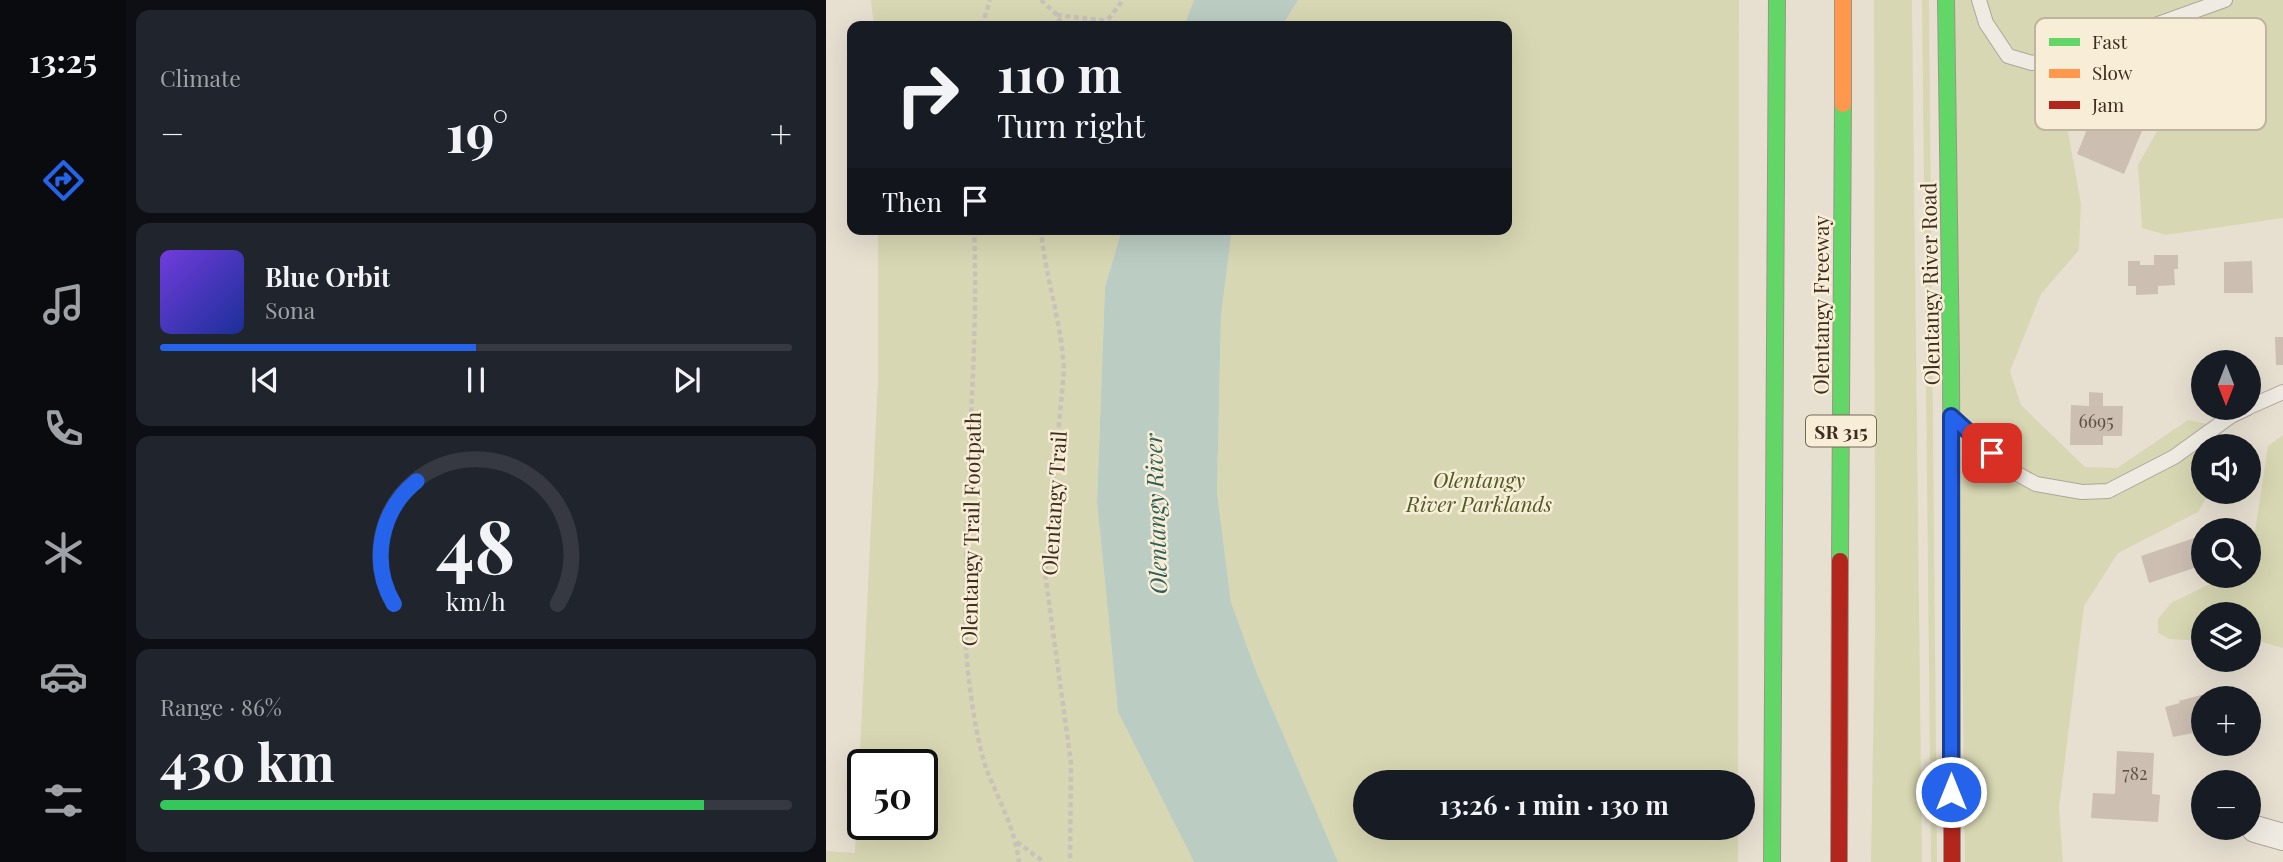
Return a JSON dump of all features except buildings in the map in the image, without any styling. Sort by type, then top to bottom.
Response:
[{"type":"main road","points":[[1772,862],[1777,0]]},
{"type":"main road","name":"Olentangy Freeway","points":[[1839,862],[1843,0]]},
{"type":"main road","name":"Olentangy River Road","points":[[1946,0],[1951,416],[1952,862]]},
{"type":"street","points":[[2261,831],[2283,837]]},
{"type":"lane","points":[[1979,0],[1986,23],[2008,56],[2035,61]]},
{"type":"lane","points":[[2176,18],[2225,0]]},
{"type":"lane","points":[[2261,402],[2283,392]]},
{"type":"lane","points":[[1951,416],[2012,471],[2036,484],[2082,492],[2108,491],[2174,457],[2225,420]]},
{"type":"path","points":[[984,21],[990,0]]},
{"type":"path","points":[[1041,0],[1060,21]]},
{"type":"path","points":[[1107,21],[1124,0]]},
{"type":"path","points":[[1057,15],[1089,21]]},
{"type":"path","name":"Olentangy Trail Footpath","points":[[974,235],[973,385],[965,536],[966,648],[976,721],[987,771],[1017,842],[1019,862]]},
{"type":"path","name":"Olentangy Trail","points":[[1042,235],[1063,343],[1065,371],[1045,573],[1071,763],[1070,862]]},
{"type":"path","points":[[1017,842],[1044,862]]},
{"type":"green space","points":[[871,0],[1194,0],[1186,21],[873,21]]},
{"type":"green space","name":"Olentangy River Parklands","points":[[1298,0],[1739,0],[1738,770],[1353,770],[1353,840],[1738,840],[1738,862],[1338,862],[1256,671],[1231,602],[1217,493],[1221,316],[1231,235],[1512,235],[1512,21],[1285,21]]},
{"type":"green space","points":[[1874,0],[1912,0],[1922,862],[1871,862],[1875,627]]},
{"type":"green space","points":[[1922,0],[1929,0],[1937,862],[1931,862]]},
{"type":"green space","points":[[1954,0],[2283,0],[2283,218],[2166,235],[2142,228],[2138,165],[2158,130],[2266,130],[2266,18],[2035,18],[2035,130],[2068,130],[2081,204],[2079,250],[2041,294],[2010,371],[2021,405],[2085,467],[2117,468],[2188,420],[2217,426],[2217,434],[2191,434],[2191,504],[2203,504],[2198,512],[2118,553],[2084,606],[2059,808],[2063,862],[1965,862]]},
{"type":"green space","points":[[878,235],[1120,235],[1105,287],[1097,502],[1118,712],[1194,862],[826,862],[826,851],[855,853],[856,840],[938,840],[938,749],[860,749],[878,380]]},
{"type":"green space","points":[[2283,435],[2283,648],[2261,642],[2261,602],[2191,602],[2191,640],[2169,639],[2158,633],[2158,619],[2171,603],[2202,588],[2261,588],[2261,518],[2257,518],[2268,446]]},
{"type":"water","points":[[1194,0],[1298,0],[1285,21],[1186,21]]},
{"type":"water","name":"Olentangy River","points":[[1120,235],[1231,235],[1221,316],[1217,493],[1231,602],[1256,671],[1338,862],[1194,862],[1118,712],[1097,502],[1105,287]]},
{"type":"traffic: fast","points":[[1772,862],[1777,0]]},
{"type":"traffic: fast","points":[[1946,0],[1952,668]]},
{"type":"traffic: fast","points":[[1840,561],[1843,104]]},
{"type":"traffic: slow","points":[[1843,0],[1843,104]]},
{"type":"traffic: jam","points":[[1839,862],[1840,561]]},
{"type":"traffic: jam","points":[[1952,668],[1952,862]]},
{"type":"route","points":[[1951,792],[1951,416],[1992,453]]}]
